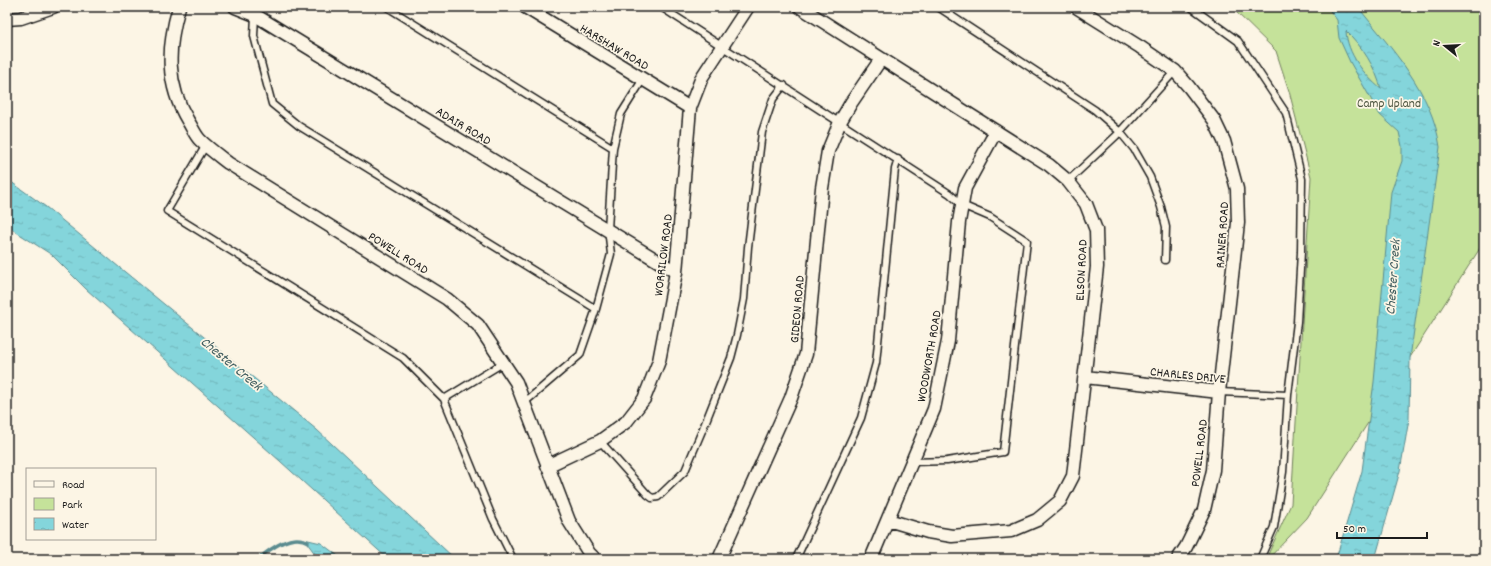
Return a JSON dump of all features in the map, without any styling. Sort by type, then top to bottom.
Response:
[{"type":"street","points":[[7,19],[21,18],[53,7]]},
{"type":"street","name":"POWELL ROAD","points":[[179,7],[174,23],[170,55],[172,84],[181,110],[199,139],[228,163],[447,298],[478,325],[516,382],[525,402],[547,466],[569,521],[589,553],[595,559]]},
{"type":"street","name":"ADAIR ROAD","points":[[235,7],[256,11],[676,272]]},
{"type":"street","name":"HARSHAW ROAD","points":[[525,7],[690,108]]},
{"type":"street","name":"WORRILOW ROAD","points":[[547,466],[600,442],[626,422],[644,399],[659,361],[676,272],[690,108],[702,77],[748,7]]},
{"type":"street","name":"ELSON ROAD","points":[[800,7],[881,60],[996,130],[1049,165],[1068,181],[1086,204],[1096,230],[1097,267],[1074,476],[1060,501],[1037,520],[1011,531],[952,536],[928,532],[888,520]]},
{"type":"street","name":"RAINER ROAD","points":[[1076,7],[1175,71],[1190,87],[1214,120],[1224,141],[1237,189],[1238,223],[1219,392]]},
{"type":"street","name":"GIDEON ROAD","points":[[719,559],[791,398],[806,354],[822,188],[828,151],[840,122],[851,103],[881,60]]},
{"type":"street","name":"WOODWORTH ROAD","points":[[871,559],[934,409],[948,341],[965,188],[996,130]]},
{"type":"street","name":"CHARLES DRIVE","points":[[1085,377],[1219,392]]},
{"type":"street","name":"POWELL ROAD","points":[[1178,559],[1186,547],[1204,510],[1213,470],[1219,392]]},
{"type":"lane","points":[[387,7],[613,148]]},
{"type":"lane","points":[[661,7],[898,159],[950,194],[962,205],[990,217],[1027,242],[1003,452],[947,462],[912,462]]},
{"type":"lane","points":[[938,7],[1095,110],[1120,132],[1138,156],[1150,177],[1161,207],[1166,227],[1165,260]]},
{"type":"lane","points":[[1191,7],[1238,41],[1286,113],[1302,179],[1301,252],[1297,322],[1288,396],[1283,472],[1274,527],[1260,559]]},
{"type":"lane","points":[[256,11],[254,36],[272,104],[299,126],[596,309]]},
{"type":"lane","points":[[1068,181],[1120,132],[1175,71]]},
{"type":"lane","points":[[525,402],[580,355],[596,309],[611,254],[608,229],[613,148],[621,114],[643,79]]},
{"type":"lane","points":[[600,442],[652,498],[658,497],[685,471],[731,358],[737,335],[744,299],[748,246],[762,132],[773,99],[784,85]]},
{"type":"lane","points":[[206,145],[167,211],[403,358],[444,399],[493,519],[513,559]]},
{"type":"lane","points":[[796,559],[861,418],[876,362],[895,169],[898,159]]},
{"type":"lane","points":[[444,399],[503,363]]},
{"type":"lane","name":"CHARLES DRIVE","points":[[1219,392],[1288,396]]},
{"type":"green space","name":"Camp Upland","points":[[1231,7],[1484,7],[1484,242],[1307,518],[1268,559],[1266,559],[1291,504],[1311,177],[1289,91],[1276,51]]},
{"type":"water","name":"Chester Creek","points":[[1327,7],[1358,7],[1397,55],[1420,89],[1429,108],[1436,127],[1440,147],[1410,358],[1409,419],[1400,471],[1375,559],[1336,559],[1362,471],[1374,382],[1391,192],[1402,161],[1402,146],[1399,132],[1380,115],[1350,62],[1339,38],[1337,20]],"holes":[[[1346,31],[1363,50],[1372,65],[1381,89],[1368,77],[1353,55],[1347,39]]]},
{"type":"water","name":"Chester Creek","points":[[7,179],[46,207],[317,430],[455,559],[388,559],[86,289],[52,255],[7,226]]},
{"type":"water","points":[[304,539],[321,543],[342,559],[319,559]]},
{"type":"waterway","points":[[258,559],[288,540],[302,539],[308,542]]}]
